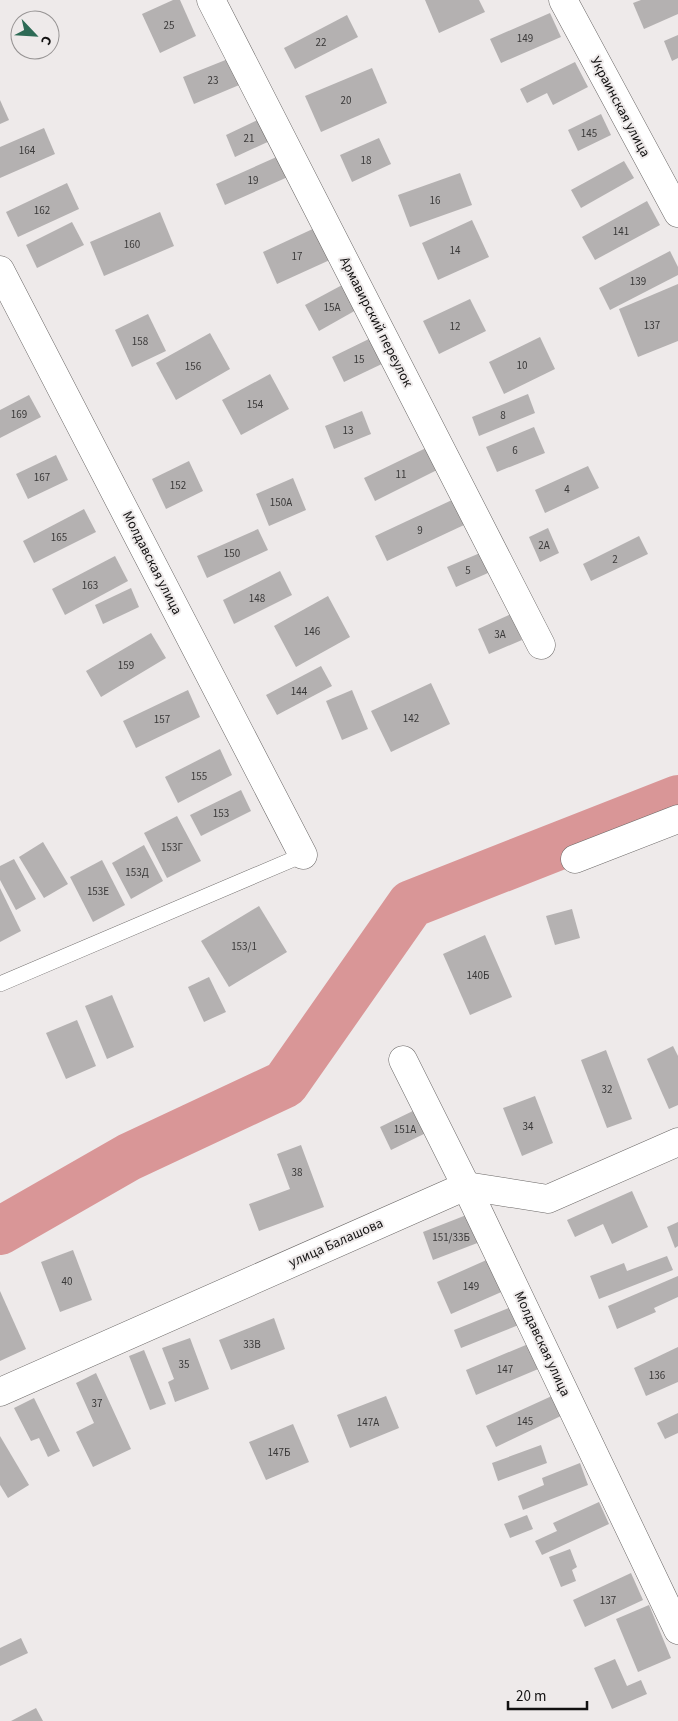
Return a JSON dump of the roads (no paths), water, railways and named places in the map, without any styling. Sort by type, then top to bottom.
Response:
[{"type":"street","name":"Армавирский переулок","points":[[211,0],[540,645]]},
{"type":"street","name":"Украинская улица","points":[[563,0],[678,213]]},
{"type":"street","name":"Молдавская улица","points":[[0,270],[303,855]]},
{"type":"street","points":[[575,859],[678,819]]},
{"type":"street","name":"Молдавская улица","points":[[403,1060],[466,1186],[678,1630]]},
{"type":"street","points":[[466,1186],[548,1199],[678,1142]]},
{"type":"street","name":"улица Балашова","points":[[0,1392],[466,1186]]},
{"type":"lane","points":[[0,984],[303,855]]},
{"type":"waterway","points":[[0,1231],[129,1157],[285,1084],[411,904],[678,799]]}]
